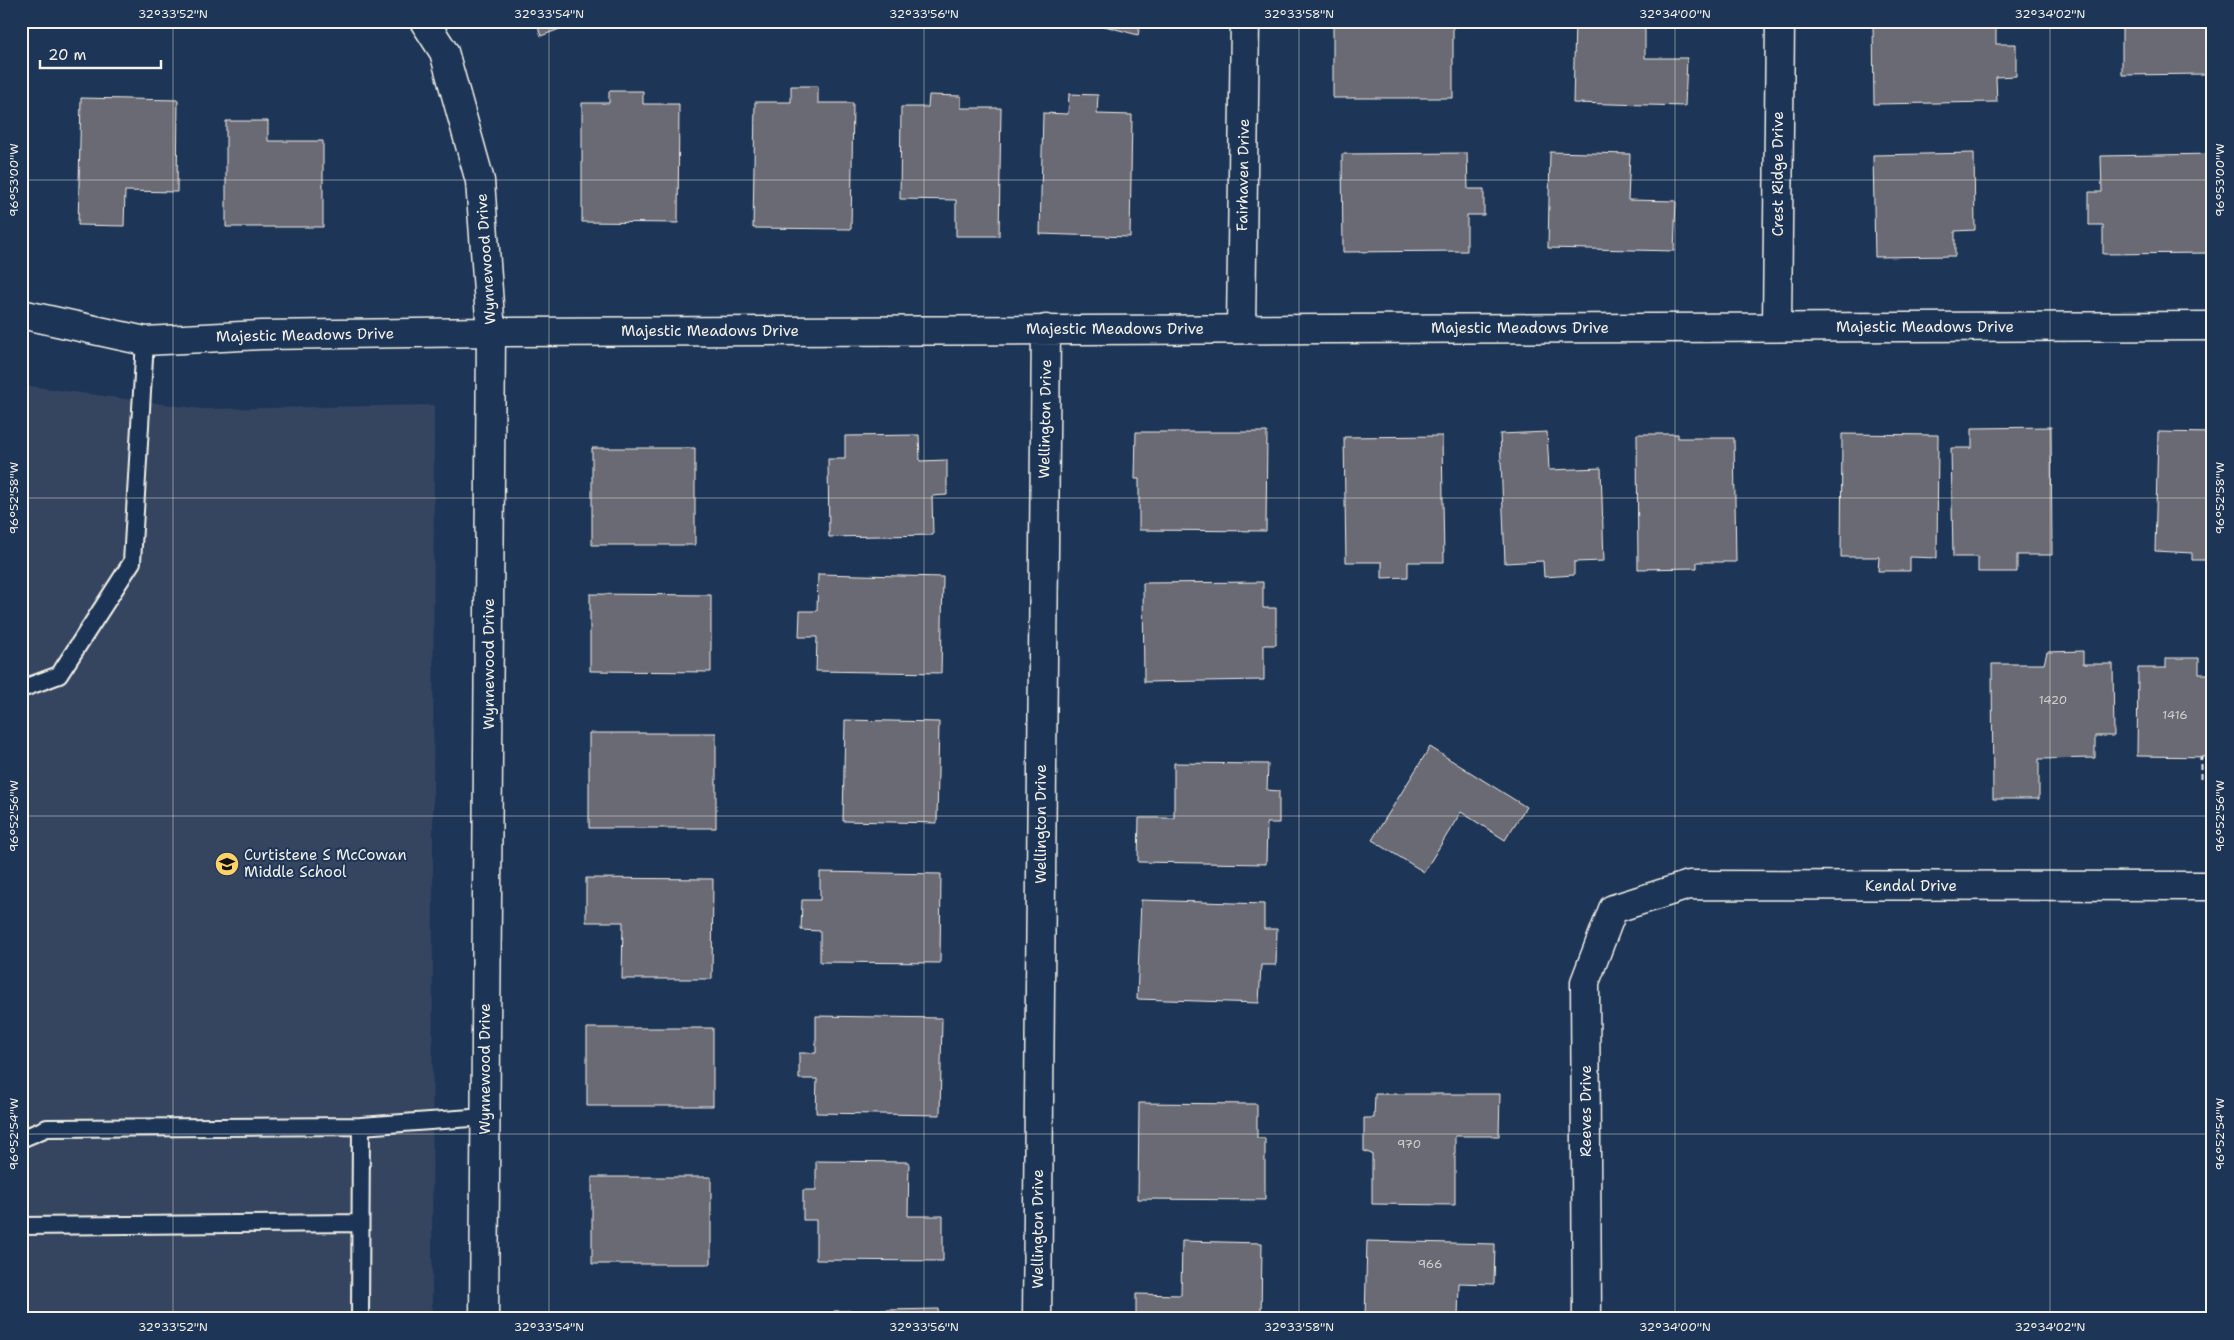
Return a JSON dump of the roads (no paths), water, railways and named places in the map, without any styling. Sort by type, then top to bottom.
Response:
[{"type":"street","name":"Wynnewood Drive","points":[[424,21],[444,52],[480,181],[491,332],[484,1319]]},
{"type":"street","name":"Fairhaven Drive","points":[[1241,329],[1245,21]]},
{"type":"street","name":"Crest Ridge Drive","points":[[1777,327],[1780,21]]},
{"type":"street","name":"Majestic Meadows Drive","points":[[21,314],[144,341],[261,334],[491,332],[2213,326]]},
{"type":"street","name":"Wellington Drive","points":[[1037,1319],[1046,329]]},
{"type":"street","name":"Kendal Drive","points":[[1613,909],[1688,885],[2213,886]]},
{"type":"street","name":"Reeves Drive","points":[[1586,1319],[1585,982],[1613,909]]},
{"type":"lane","points":[[21,689],[59,675],[132,562],[144,341]]},
{"type":"lane","points":[[21,1139],[46,1128],[361,1126],[485,1117]]},
{"type":"lane","points":[[360,1319],[361,1126]]},
{"type":"lane","points":[[21,1226],[360,1223]]},
{"type":"place","name":"Curtistene S McCowan Middle School","points":[[227,864]]}]
